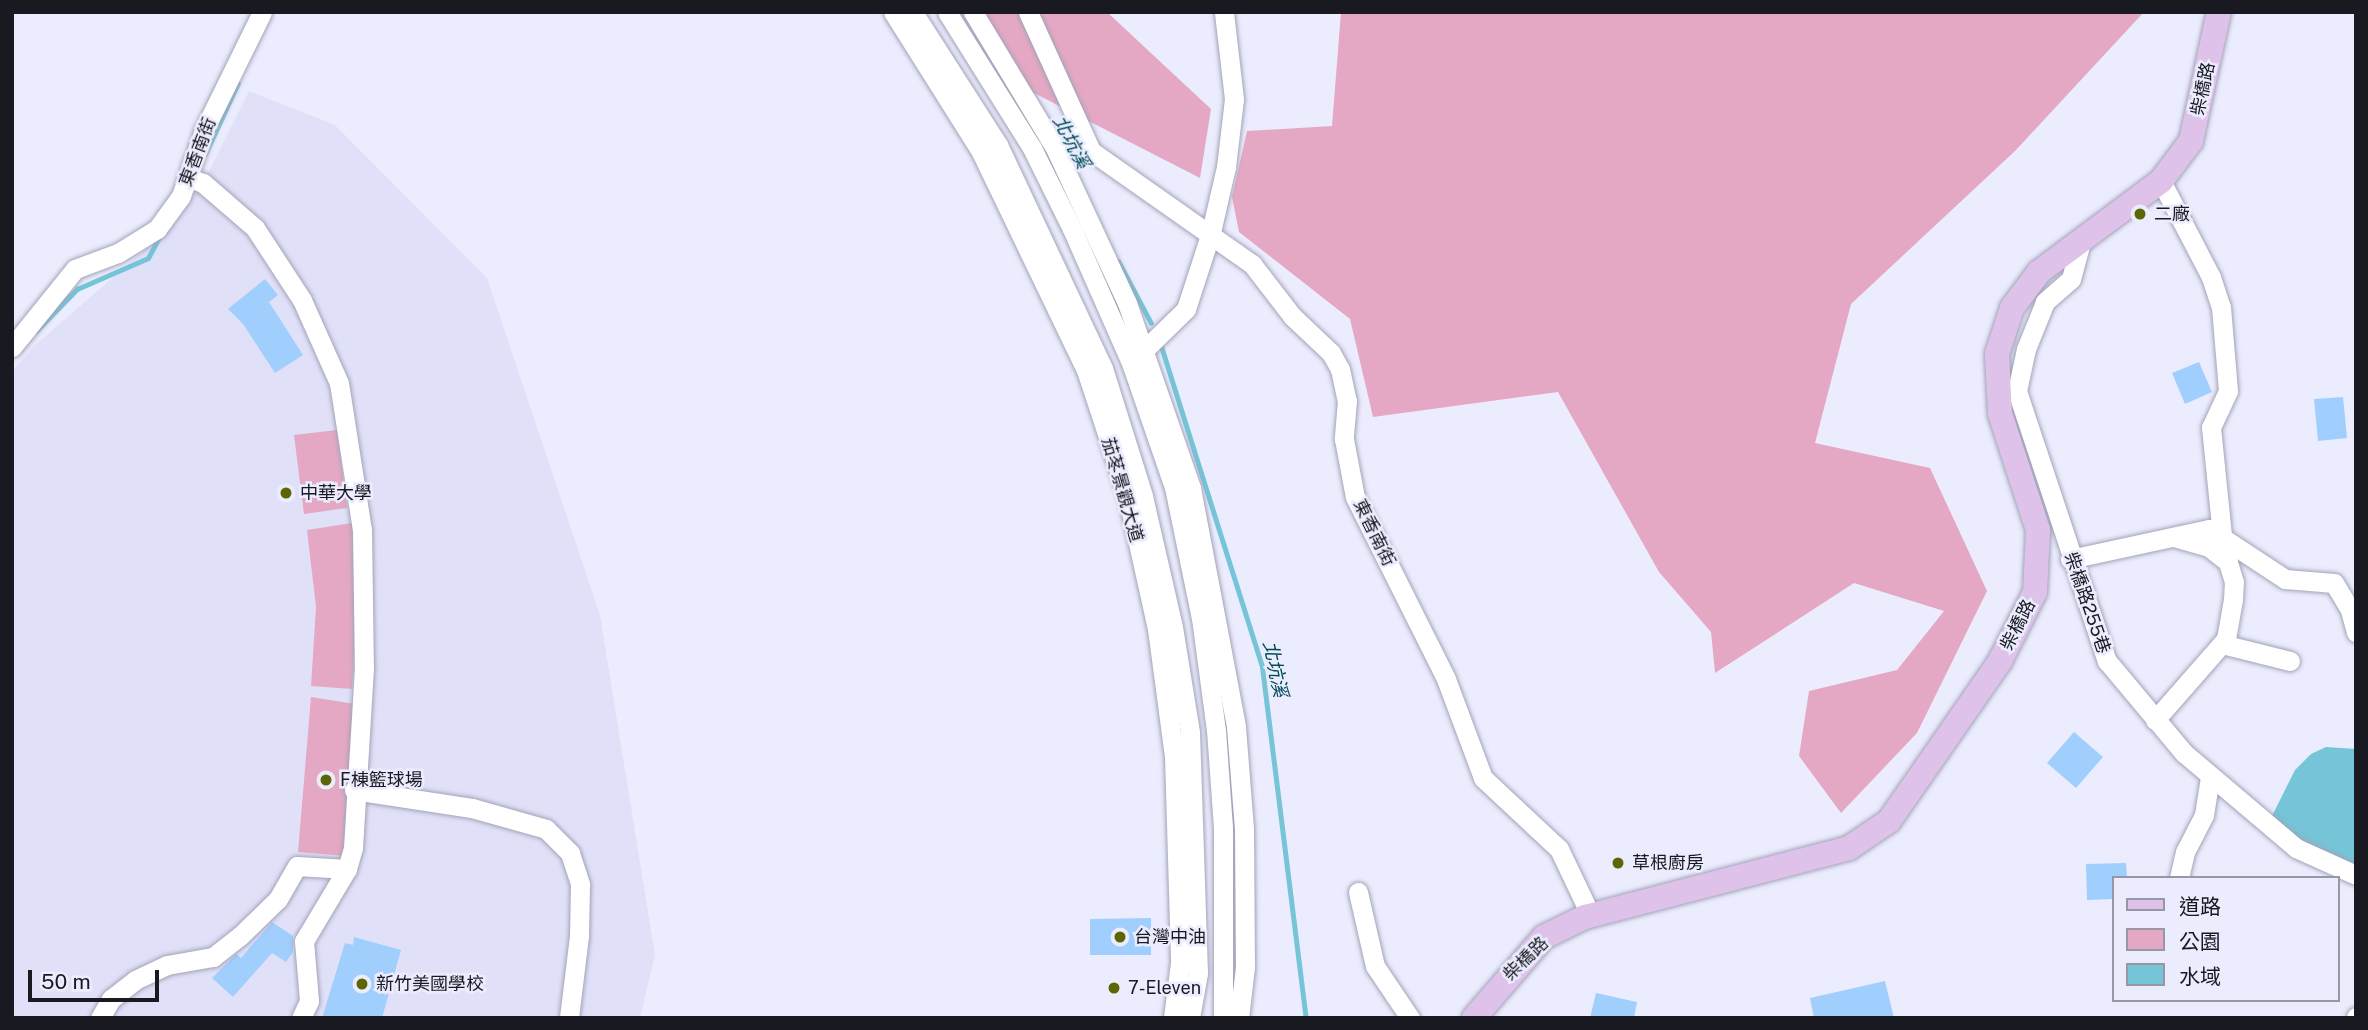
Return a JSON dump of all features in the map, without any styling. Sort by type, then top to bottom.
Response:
[{"type":"main road","name":"柴橋路","points":[[1474,1018],[1544,937],[1591,916],[1849,848],[1889,821],[1952,734],[2000,661],[2035,592],[2038,530],[2000,414],[1997,355],[2012,308],[2039,272],[2161,181],[2191,141],[2219,12]]},
{"type":"street","name":"東香南街","points":[[12,347],[75,269],[118,253],[158,229],[190,178],[204,130],[262,12]]},
{"type":"street","name":"茄苳景觀大道","points":[[893,12],[981,152],[1095,369],[1128,498],[1157,629],[1174,756],[1180,963],[1173,1018]]},
{"type":"street","name":"茄苳景觀大道","points":[[913,12],[998,145],[1095,369],[1143,496],[1173,627],[1190,732],[1198,973],[1190,1018]]},
{"type":"street","points":[[947,12],[1032,148],[1137,356],[1191,488],[1236,727],[1242,803],[1245,967],[1239,1018]]},
{"type":"street","points":[[973,12],[1055,148],[1127,303],[1137,356],[1174,487],[1204,642],[1223,828],[1223,1018]]},
{"type":"street","name":"東香南街","points":[[1028,12],[1091,151],[1211,232],[1252,264],[1340,369],[1347,401],[1344,439],[1355,497],[1446,679],[1483,778],[1559,849],[1591,916]]},
{"type":"street","points":[[1137,356],[1186,309],[1211,232],[1226,167],[1234,99],[1224,12]]},
{"type":"street","points":[[963,90],[981,152]]},
{"type":"street","points":[[190,178],[203,183],[255,228],[302,300],[339,383],[362,530],[365,668],[354,790],[354,848],[347,869],[304,941],[309,1001],[301,1018]]},
{"type":"street","points":[[2161,181],[2211,277],[2221,307],[2228,391],[2211,427],[2222,535]]},
{"type":"street","name":"柴橋路255巷","points":[[2082,239],[2071,279],[2045,302],[2026,349],[2017,391],[2070,559],[2107,661],[2155,720],[2210,776],[2296,848],[2356,875]]},
{"type":"street","points":[[2070,559],[2195,530],[2222,535],[2285,579],[2334,583],[2350,610],[2356,632]]},
{"type":"street","points":[[2155,720],[2222,644],[2233,600],[2232,570],[2209,547],[2170,537]]},
{"type":"street","points":[[1203,545],[1204,642]]},
{"type":"street","points":[[2222,644],[2290,661]]},
{"type":"street","points":[[2179,876],[2185,852],[2204,815],[2210,776]]},
{"type":"street","points":[[354,790],[472,808],[546,829],[570,853],[580,884],[579,936],[569,1018]]},
{"type":"street","points":[[1180,963],[1195,825]]},
{"type":"street","points":[[100,1018],[111,999],[135,980],[167,965],[187,965],[222,950],[262,916],[297,866],[347,869]]},
{"type":"street","points":[[1358,892],[1375,966],[1410,1018]]},
{"type":"shaded area","name":"中華大學","points":[[249,91],[335,125],[487,278],[600,615],[655,955],[640,1018],[12,1018],[12,372],[33,347],[164,233],[203,183]]},
{"type":"green space","points":[[981,12],[1107,12],[1211,109],[1200,178],[1030,91]]},
{"type":"green space","points":[[1341,12],[2144,12],[2015,151],[1851,304],[1815,443],[1930,468],[1987,591],[1917,733],[1841,813],[1799,756],[1809,691],[1897,670],[1944,611],[1854,583],[1715,673],[1711,632],[1659,572],[1558,392],[1373,417],[1350,319],[1239,232],[1232,197],[1247,131],[1332,126]]},
{"type":"green space","points":[[337,430],[347,508],[304,514],[294,435]]},
{"type":"green space","points":[[352,523],[357,605],[352,689],[311,686],[316,607],[307,530]]},
{"type":"green space","name":"F棟籃球場","points":[[311,697],[355,704],[345,856],[298,852]]},
{"type":"water","points":[[2326,747],[2356,749],[2356,868],[2300,840],[2272,816],[2295,770],[2311,754]]},
{"type":"building","points":[[265,279],[278,295],[269,302],[303,355],[275,373],[243,324],[228,309]]},
{"type":"building","points":[[2199,362],[2212,392],[2185,404],[2172,373]]},
{"type":"building","points":[[2343,397],[2347,438],[2318,441],[2314,399]]},
{"type":"building","points":[[2074,732],[2103,757],[2076,788],[2047,763]]},
{"type":"building","points":[[2126,863],[2127,876],[2112,876],[2112,899],[2087,900],[2086,864]]},
{"type":"building","name":"台灣中油","points":[[1151,918],[1151,955],[1090,955],[1090,919]]},
{"type":"building","points":[[272,922],[293,936],[293,952],[286,962],[272,953],[233,997],[212,978],[236,954],[241,958]]},
{"type":"building","name":"新竹美國學校","points":[[354,937],[401,950],[382,1018],[322,1018],[345,943],[353,945]]},
{"type":"building","points":[[1885,981],[1894,1018],[1814,1018],[1810,998]]},
{"type":"building","points":[[1596,993],[1637,1002],[1634,1018],[1590,1018]]},
{"type":"waterway","points":[[205,154],[238,83]]},
{"type":"waterway","points":[[36,331],[77,289],[148,258],[160,235]]},
{"type":"waterway","name":"北坑溪","points":[[1118,261],[1151,323]]},
{"type":"waterway","name":"北坑溪","points":[[1160,343],[1262,667],[1306,1018]]},
{"type":"place","name":"二廠","points":[[2140,214]]},
{"type":"place","name":"中華大學","points":[[286,493]]},
{"type":"place","name":"F棟籃球場","points":[[326,780]]},
{"type":"place","name":"草根廚房","points":[[1618,863]]},
{"type":"place","name":"台灣中油","points":[[1120,937]]},
{"type":"place","name":"新竹美國學校","points":[[362,984]]},
{"type":"place","name":"7-Eleven","points":[[1114,988]]}]
